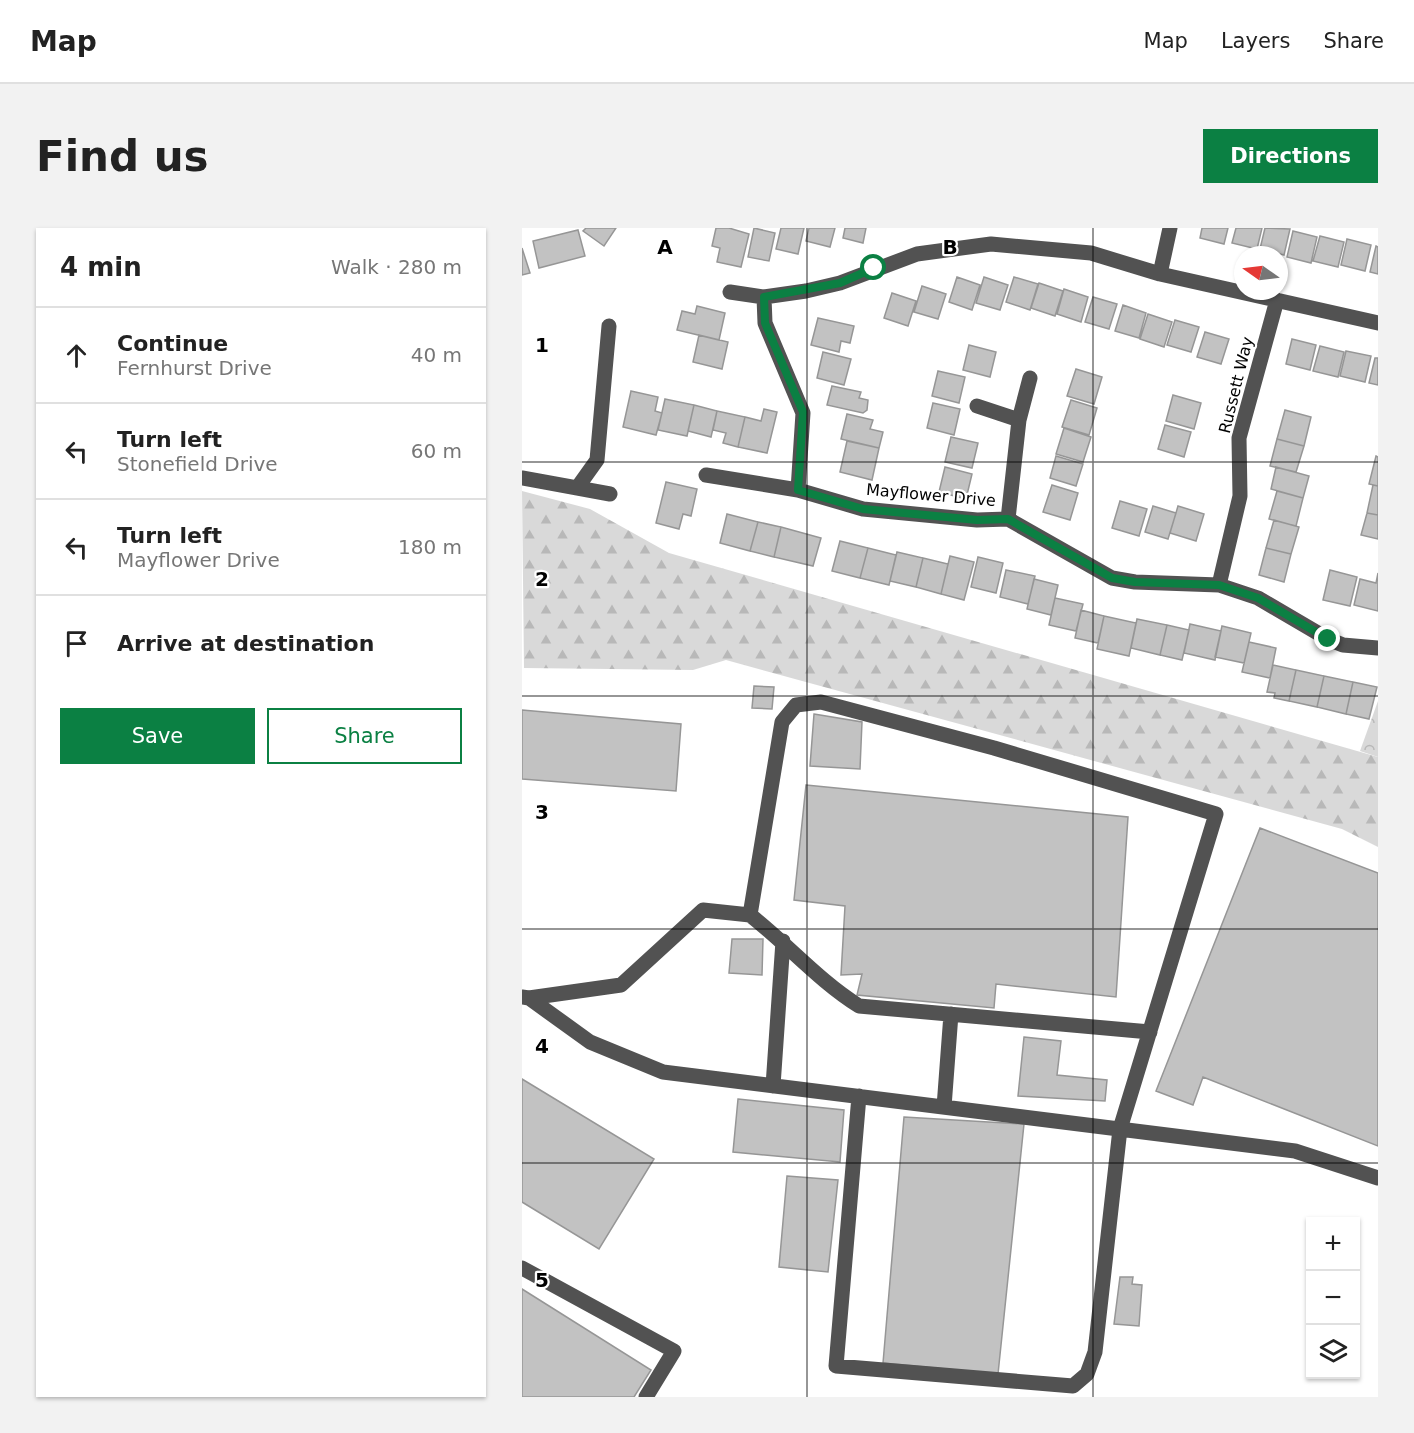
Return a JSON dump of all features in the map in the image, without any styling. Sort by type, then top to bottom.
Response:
[{"type":"street","points":[[1161,274],[1170,228]]},
{"type":"street","points":[[730,292],[764,297],[840,283],[917,255],[991,244],[1091,253],[1161,274],[1234,290]]},
{"type":"street","points":[[764,297],[765,323],[803,412],[798,490]]},
{"type":"street","points":[[1277,300],[1378,322]]},
{"type":"street","name":"Russett Way","points":[[1219,585],[1240,496],[1239,438],[1277,300]]},
{"type":"street","points":[[577,488],[597,460],[609,326]]},
{"type":"street","points":[[1008,519],[1019,420],[1030,378]]},
{"type":"street","points":[[978,406],[1019,420]]},
{"type":"street","name":"Mayflower Drive","points":[[706,475],[798,490],[863,509],[977,520],[1008,519],[1112,578],[1135,582],[1219,585],[1258,598],[1335,642],[1364,649],[1378,648]]},
{"type":"street","points":[[522,478],[610,494]]},
{"type":"street","points":[[750,915],[782,722],[796,705],[821,702],[994,748],[1215,814],[1120,1129],[1095,1352],[1087,1374],[1072,1386],[836,1366],[859,1096]]},
{"type":"street","points":[[526,997],[621,985],[703,910],[750,915],[783,940],[838,993],[859,1006],[1150,1032]]},
{"type":"street","points":[[773,1086],[783,940]]},
{"type":"street","points":[[526,997],[590,1042],[663,1072],[1295,1151],[1378,1178]]},
{"type":"street","points":[[944,1107],[951,1014]]},
{"type":"street","points":[[522,1268],[674,1351],[646,1397]]},
{"type":"green space","points":[[522,491],[590,509],[669,553],[1378,757],[1378,847],[1342,829],[726,660],[693,670],[524,668]]},
{"type":"green space","points":[[1378,701],[1378,757],[1360,751]]},
{"type":"building","points":[[586,228],[616,228],[604,246],[583,231]]},
{"type":"building","points":[[716,228],[729,228],[749,234],[741,267],[717,262],[720,248],[712,246]]},
{"type":"building","points":[[754,228],[775,233],[769,261],[748,257]]},
{"type":"building","points":[[781,228],[804,228],[798,254],[776,249]]},
{"type":"building","points":[[809,228],[835,228],[830,247],[806,241]]},
{"type":"building","points":[[845,228],[866,228],[863,243],[843,238]]},
{"type":"building","points":[[1202,228],[1228,228],[1224,244],[1200,238]]},
{"type":"building","points":[[1236,228],[1262,228],[1258,246],[1232,243]]},
{"type":"building","points":[[1265,228],[1290,229],[1286,246],[1261,246]]},
{"type":"building","points":[[578,230],[585,256],[539,268],[533,241]]},
{"type":"building","points":[[1293,231],[1317,237],[1311,263],[1288,257]]},
{"type":"building","points":[[1320,236],[1344,242],[1338,267],[1313,261]]},
{"type":"building","points":[[1347,239],[1371,245],[1365,271],[1341,265]]},
{"type":"building","points":[[1376,246],[1378,247],[1378,274],[1370,272]]},
{"type":"building","points":[[522,248],[530,273],[522,275]]},
{"type":"building","points":[[957,277],[980,285],[972,310],[949,302]]},
{"type":"building","points":[[984,277],[1008,285],[1000,310],[976,303]]},
{"type":"building","points":[[1014,277],[1038,284],[1030,310],[1006,302]]},
{"type":"building","points":[[1039,283],[1063,291],[1055,316],[1031,308]]},
{"type":"building","points":[[922,286],[946,294],[938,319],[914,312]]},
{"type":"building","points":[[1064,289],[1088,297],[1081,322],[1057,314]]},
{"type":"building","points":[[892,293],[916,301],[908,326],[884,318]]},
{"type":"building","points":[[1093,297],[1117,304],[1109,329],[1085,322]]},
{"type":"building","points":[[1123,305],[1146,313],[1139,338],[1115,331]]},
{"type":"building","points":[[697,306],[725,313],[719,340],[677,330],[682,311],[695,314]]},
{"type":"building","points":[[1148,314],[1172,322],[1164,347],[1140,339]]},
{"type":"building","points":[[818,318],[854,326],[850,343],[841,341],[839,352],[811,345]]},
{"type":"building","points":[[1175,320],[1199,327],[1191,352],[1167,345]]},
{"type":"building","points":[[1205,332],[1229,339],[1221,364],[1197,357]]},
{"type":"building","points":[[699,335],[728,342],[722,369],[693,362]]},
{"type":"building","points":[[1292,339],[1316,345],[1310,370],[1286,364]]},
{"type":"building","points":[[969,345],[996,352],[990,377],[963,370]]},
{"type":"building","points":[[1320,346],[1344,352],[1338,377],[1313,371]]},
{"type":"building","points":[[1346,351],[1371,356],[1365,382],[1340,376]]},
{"type":"building","points":[[823,352],[851,359],[844,385],[817,378]]},
{"type":"building","points":[[1375,358],[1378,358],[1378,385],[1369,383]]},
{"type":"building","points":[[1076,369],[1102,377],[1094,404],[1067,396]]},
{"type":"building","points":[[938,371],[965,377],[959,403],[932,396]]},
{"type":"building","points":[[832,386],[861,392],[859,398],[868,400],[867,410],[863,413],[827,405]]},
{"type":"building","points":[[631,391],[658,397],[655,411],[662,413],[656,435],[623,427]]},
{"type":"building","points":[[1173,395],[1201,403],[1194,429],[1166,421]]},
{"type":"building","points":[[665,399],[694,405],[687,436],[658,430]]},
{"type":"building","points":[[1071,400],[1097,408],[1089,435],[1062,427]]},
{"type":"building","points":[[933,403],[960,409],[954,435],[927,428]]},
{"type":"building","points":[[694,405],[717,411],[711,437],[688,431]]},
{"type":"building","points":[[764,409],[777,412],[767,453],[738,447],[745,417],[761,421]]},
{"type":"building","points":[[1285,410],[1311,417],[1304,446],[1277,439]]},
{"type":"building","points":[[717,411],[745,417],[738,447],[723,443],[726,433],[713,430]]},
{"type":"building","points":[[847,414],[873,420],[870,429],[883,432],[879,448],[841,439]]},
{"type":"building","points":[[1165,425],[1191,432],[1184,457],[1158,449]]},
{"type":"building","points":[[1064,428],[1091,437],[1083,462],[1056,454]]},
{"type":"building","points":[[951,437],[978,443],[972,468],[945,462]]},
{"type":"building","points":[[1277,439],[1304,446],[1296,472],[1270,466]]},
{"type":"building","points":[[847,441],[879,448],[872,480],[840,472]]},
{"type":"building","points":[[1056,456],[1083,464],[1076,486],[1050,478]]},
{"type":"building","points":[[1376,456],[1378,457],[1378,486],[1369,484]]},
{"type":"building","points":[[945,467],[972,474],[966,499],[939,492]]},
{"type":"building","points":[[1276,467],[1309,476],[1303,498],[1271,489]]},
{"type":"building","points":[[666,482],[697,489],[691,516],[683,514],[679,529],[656,523]]},
{"type":"building","points":[[1052,485],[1078,493],[1070,520],[1043,512]]},
{"type":"building","points":[[1373,485],[1378,486],[1378,515],[1367,513]]},
{"type":"building","points":[[1277,491],[1303,498],[1296,526],[1269,519]]},
{"type":"building","points":[[1120,501],[1147,509],[1139,536],[1112,528]]},
{"type":"building","points":[[1153,506],[1176,513],[1168,539],[1145,532]]},
{"type":"building","points":[[1178,506],[1204,514],[1196,541],[1170,533]]},
{"type":"building","points":[[1367,513],[1378,515],[1378,539],[1361,535]]},
{"type":"building","points":[[727,514],[758,522],[750,551],[720,543]]},
{"type":"building","points":[[1274,520],[1299,527],[1291,554],[1266,548]]},
{"type":"building","points":[[758,522],[781,527],[774,557],[750,551]]},
{"type":"building","points":[[781,527],[821,538],[813,566],[774,557]]},
{"type":"building","points":[[840,541],[868,548],[860,578],[832,571]]},
{"type":"building","points":[[868,548],[896,555],[889,585],[860,578]]},
{"type":"building","points":[[1266,548],[1291,554],[1284,582],[1259,575]]},
{"type":"building","points":[[897,552],[923,558],[916,587],[890,581]]},
{"type":"building","points":[[950,556],[974,562],[964,600],[941,594]]},
{"type":"building","points":[[978,557],[1003,563],[996,593],[971,587]]},
{"type":"building","points":[[923,558],[948,564],[941,594],[916,587]]},
{"type":"building","points":[[1006,570],[1035,576],[1028,604],[1000,597]]},
{"type":"building","points":[[1330,570],[1357,577],[1350,606],[1323,600]]},
{"type":"building","points":[[1378,573],[1378,611],[1354,605],[1360,579],[1376,583]]},
{"type":"building","points":[[1034,579],[1058,585],[1051,615],[1027,609]]},
{"type":"building","points":[[1055,598],[1083,604],[1076,631],[1049,625]]},
{"type":"building","points":[[1081,610],[1104,616],[1098,643],[1075,638]]},
{"type":"building","points":[[1104,616],[1136,623],[1129,656],[1097,649]]},
{"type":"building","points":[[1137,619],[1167,625],[1160,655],[1131,648]]},
{"type":"building","points":[[1190,624],[1221,631],[1215,660],[1184,653]]},
{"type":"building","points":[[1167,625],[1189,630],[1182,660],[1160,655]]},
{"type":"building","points":[[1222,626],[1251,633],[1244,663],[1215,657]]},
{"type":"building","points":[[1249,642],[1276,648],[1270,678],[1242,672]]},
{"type":"building","points":[[1273,665],[1296,670],[1289,701],[1274,698],[1275,693],[1267,692]]},
{"type":"building","points":[[1296,670],[1324,676],[1317,707],[1289,701]]},
{"type":"building","points":[[1324,676],[1353,682],[1346,714],[1317,707]]},
{"type":"building","points":[[1353,682],[1377,687],[1369,719],[1346,714]]},
{"type":"building","points":[[754,686],[774,687],[772,709],[752,708]]},
{"type":"building","points":[[522,710],[681,724],[676,791],[522,779]]},
{"type":"building","points":[[814,714],[862,722],[860,769],[810,766]]},
{"type":"building","points":[[806,785],[1128,817],[1116,997],[996,984],[994,1008],[857,995],[862,974],[841,975],[845,906],[794,900]]},
{"type":"building","points":[[1260,828],[1378,873],[1378,1146],[1203,1077],[1193,1105],[1156,1091]]},
{"type":"building","points":[[732,939],[763,939],[762,975],[729,973]]},
{"type":"building","points":[[1024,1037],[1061,1041],[1057,1075],[1107,1080],[1105,1101],[1018,1096]]},
{"type":"building","points":[[522,1079],[654,1159],[599,1249],[522,1202]]},
{"type":"building","points":[[738,1099],[844,1110],[840,1162],[733,1152]]},
{"type":"building","points":[[904,1117],[1024,1124],[998,1374],[883,1363]]},
{"type":"building","points":[[787,1176],[838,1180],[828,1272],[779,1267]]},
{"type":"building","points":[[1120,1277],[1133,1277],[1132,1284],[1142,1285],[1139,1326],[1114,1324]]},
{"type":"building","points":[[522,1289],[651,1370],[634,1397],[522,1397]]},
{"type":"route","points":[[874,268],[840,283],[764,297],[765,323],[803,412],[798,490],[863,509],[977,520],[1008,519],[1112,578],[1135,582],[1219,585],[1258,598],[1328,639]]}]
